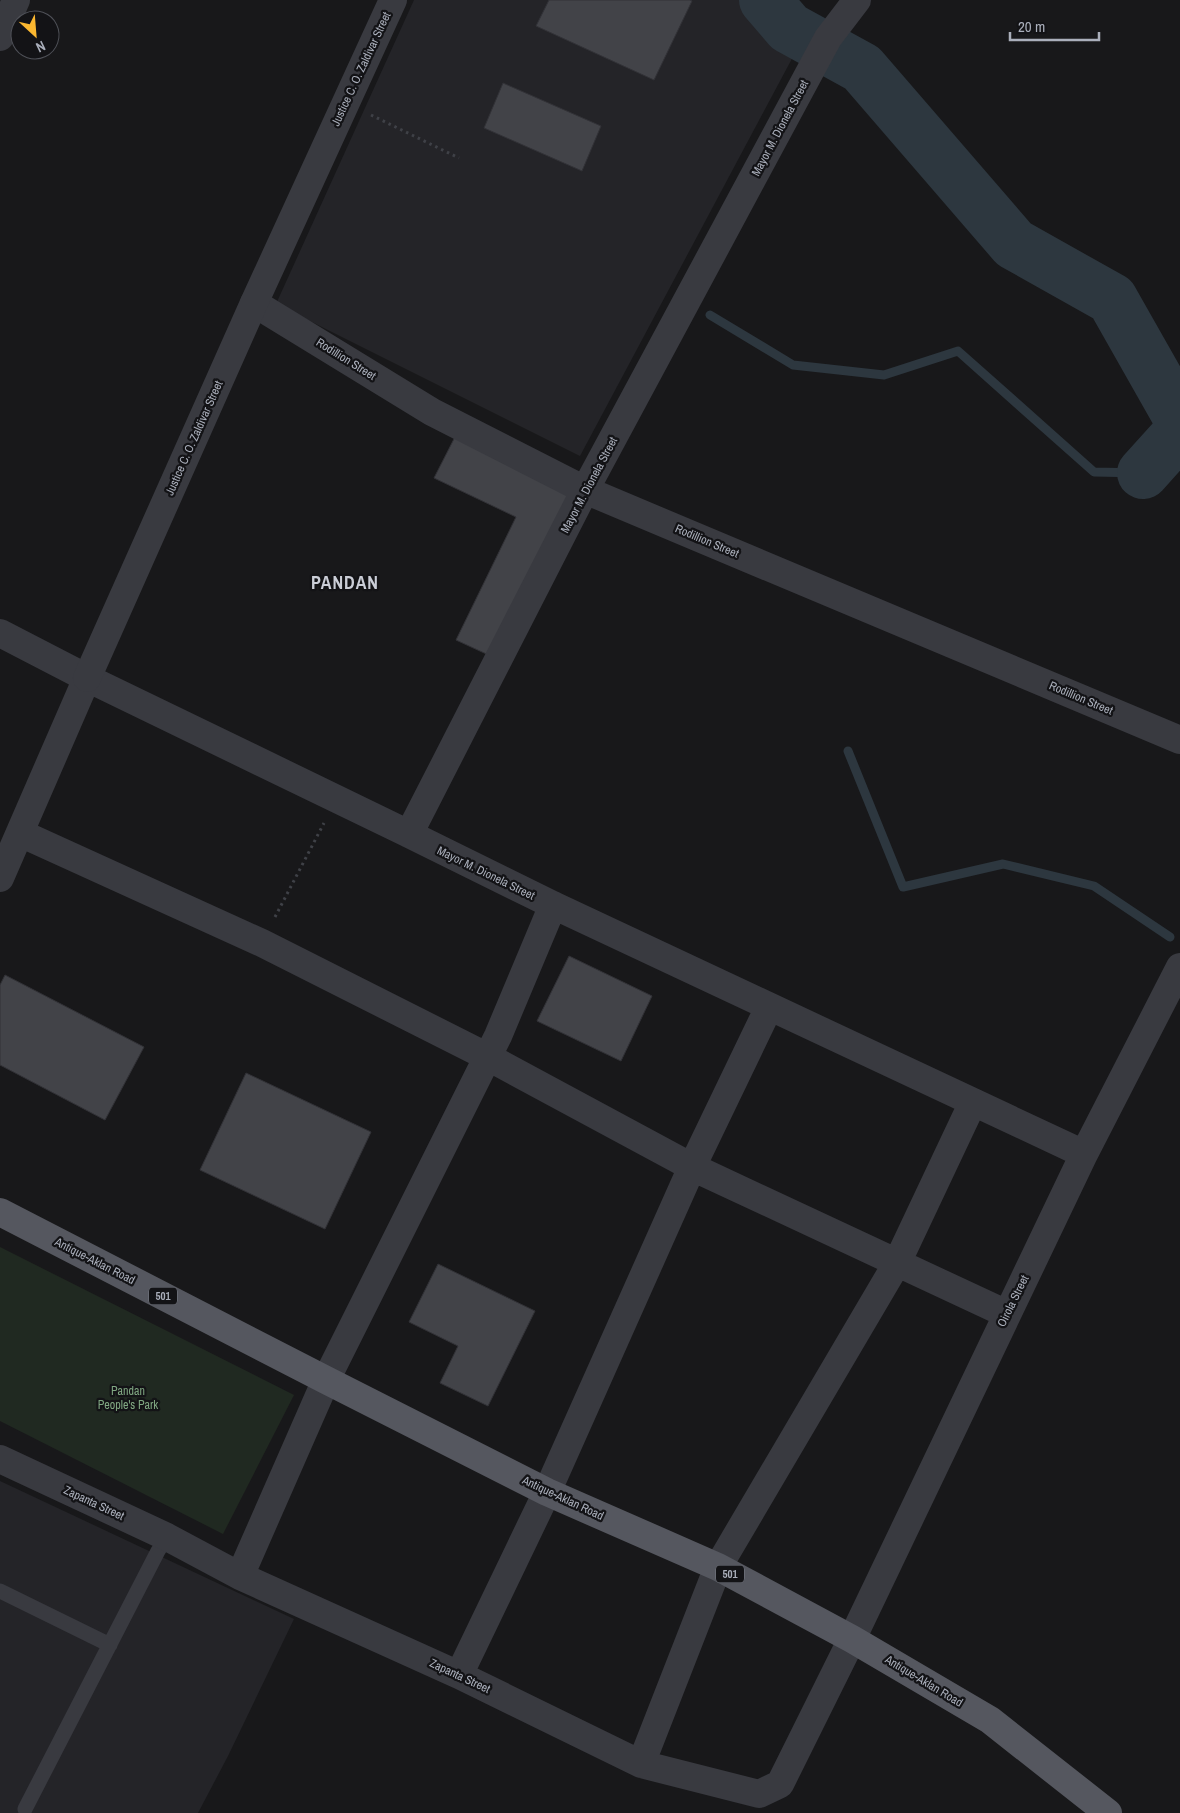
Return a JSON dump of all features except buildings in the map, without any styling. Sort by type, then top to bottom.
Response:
[{"type":"main road","name":"Antique-Aklan Road","points":[[0,1212],[547,1492],[718,1567],[852,1639],[990,1720],[1108,1813]]},
{"type":"street","points":[[0,37],[16,0]]},
{"type":"street","name":"Justice C. O. Zaldivar Street","points":[[0,878],[254,303],[393,0]]},
{"type":"street","name":"Mayor M. Dionela Street","points":[[857,0],[823,49],[585,490],[408,834],[553,906],[1084,1154]]},
{"type":"street","name":"Rodillion Street","points":[[254,303],[432,412],[585,490],[1180,740]]},
{"type":"street","points":[[0,633],[87,678],[408,834]]},
{"type":"street","points":[[20,833],[262,943],[488,1057],[692,1167],[1007,1314]]},
{"type":"street","points":[[240,1576],[326,1380],[488,1057],[553,906]]},
{"type":"street","name":"Oirola Street","points":[[852,1639],[1084,1154],[1180,966]]},
{"type":"street","points":[[459,1675],[547,1492],[692,1167],[768,1007]]},
{"type":"street","points":[[641,1764],[718,1567],[897,1263],[973,1102]]},
{"type":"street","name":"Zapanta Street","points":[[0,1459],[167,1537],[240,1576],[459,1675],[641,1764],[759,1794],[780,1784],[852,1639]]},
{"type":"lane","points":[[25,1809],[167,1537]]},
{"type":"lane","points":[[0,1591],[110,1645]]},
{"type":"path","points":[[346,102],[459,158]]},
{"type":"path","points":[[262,943],[337,798]]},
{"type":"shaded area","points":[[414,0],[739,0],[795,53],[580,456],[276,304]]},
{"type":"shaded area","points":[[0,1481],[294,1619],[228,1756],[198,1813],[0,1813]]},
{"type":"green space","name":"Pandan People's Park","points":[[0,1247],[294,1395],[223,1534],[0,1421]]},
{"type":"waterway","points":[[765,0],[789,28],[862,68],[1014,244],[1112,299],[1180,419]]},
{"type":"waterway","points":[[710,315],[793,365],[884,375],[958,351],[1094,472],[1143,473]]},
{"type":"waterway","points":[[1143,473],[1180,432]]},
{"type":"waterway","points":[[848,751],[903,887],[1003,864],[1094,886],[1170,937]]},
{"type":"district","name":"PANDAN","points":[[345,583]]}]
